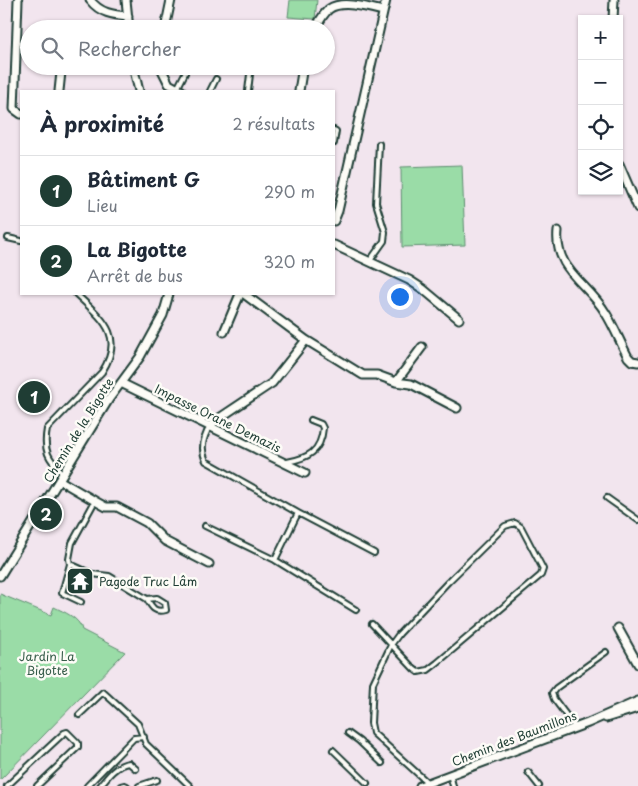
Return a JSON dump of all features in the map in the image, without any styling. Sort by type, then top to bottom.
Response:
[{"type":"street","points":[[18,0],[14,109],[20,113]]},
{"type":"street","points":[[90,0],[109,15],[128,16]]},
{"type":"street","points":[[126,0],[129,20]]},
{"type":"street","points":[[167,20],[171,0]]},
{"type":"street","points":[[335,218],[386,0]]},
{"type":"street","points":[[613,15],[614,0]]},
{"type":"street","points":[[321,20],[328,9],[343,2],[383,11]]},
{"type":"street","points":[[60,90],[61,75]]},
{"type":"street","points":[[135,75],[139,90]]},
{"type":"street","points":[[163,75],[169,84],[178,90]]},
{"type":"street","points":[[299,90],[302,75]]},
{"type":"street","points":[[623,173],[638,208]]},
{"type":"street","points":[[558,231],[557,242],[565,265],[605,311],[628,358],[638,362]]},
{"type":"street","points":[[335,245],[409,280],[424,289],[460,320]]},
{"type":"street","name":"Chemin de la Bigotte","points":[[0,576],[109,399],[140,357],[163,316],[169,295]]},
{"type":"street","points":[[224,332],[240,295]]},
{"type":"street","points":[[245,295],[306,340],[362,376],[377,375],[396,382],[411,384],[457,408]]},
{"type":"street","points":[[210,426],[272,383],[306,340]]},
{"type":"street","points":[[396,382],[422,347]]},
{"type":"street","name":"Impasse Orane Demazis","points":[[121,383],[305,473]]},
{"type":"street","points":[[61,477],[106,507],[117,508],[147,523],[165,541],[208,564]]},
{"type":"street","points":[[618,628],[638,664]]},
{"type":"street","name":"Chemin des Baumillons","points":[[420,786],[638,701]]},
{"type":"street","name":"Chemin des Baumillons","points":[[588,722],[638,708]]},
{"type":"lane","points":[[178,90],[184,75]]},
{"type":"lane","points":[[248,90],[250,75]]},
{"type":"lane","points":[[210,90],[216,79]]},
{"type":"lane","points":[[369,262],[384,241],[385,232],[376,203],[379,144]]},
{"type":"lane","points":[[8,238],[20,241]]},
{"type":"lane","points":[[61,477],[47,454],[45,442],[47,429],[102,372],[109,361],[113,349],[108,328],[77,295]]},
{"type":"lane","points":[[285,463],[310,456],[315,450],[323,428],[321,424],[311,420]]},
{"type":"lane","points":[[210,426],[205,434],[201,452],[206,461],[374,553]]},
{"type":"lane","points":[[607,498],[638,520]]},
{"type":"lane","points":[[80,602],[62,593],[70,564],[72,543],[95,501]]},
{"type":"lane","points":[[275,560],[298,513]]},
{"type":"lane","points":[[372,624],[391,646],[418,672],[428,670],[540,575],[543,569],[521,527],[515,523],[506,526],[448,582],[399,634],[391,646],[373,683],[370,723],[373,733],[428,783]]},
{"type":"lane","points":[[205,526],[275,560],[356,610]]},
{"type":"lane","points":[[70,564],[92,574],[109,576],[147,599],[152,608],[160,612],[166,610],[165,602],[157,598],[147,599]]},
{"type":"lane","points":[[575,727],[554,699],[552,693],[556,688],[606,652]]},
{"type":"lane","points":[[79,715],[103,692],[138,724],[146,744],[190,786]]},
{"type":"lane","points":[[7,786],[64,732],[68,732],[78,743],[78,747],[38,786]]},
{"type":"lane","points":[[348,733],[382,763]]},
{"type":"lane","points":[[87,786],[134,738],[144,737]]},
{"type":"lane","points":[[333,750],[367,783]]},
{"type":"lane","points":[[100,786],[124,764],[129,763],[136,769]]},
{"type":"lane","points":[[528,772],[539,786]]},
{"type":"lane","points":[[450,774],[453,786]]},
{"type":"lane","points":[[139,786],[157,780]]},
{"type":"lane","points":[[121,786],[127,786]]},
{"type":"green space","points":[[290,0],[317,0],[315,19],[288,17]]},
{"type":"green space","points":[[462,165],[465,245],[402,247],[401,167]]},
{"type":"green space","name":"Jardin La Bigotte","points":[[0,594],[51,615],[54,607],[67,613],[78,622],[82,630],[125,652],[0,780]]},
{"type":"place","name":"Bâtiment G","points":[[34,397]]},
{"type":"place","name":"La Bigotte","points":[[46,514]]},
{"type":"place","name":"Pagode Truc Lâm","points":[[80,581]]}]
